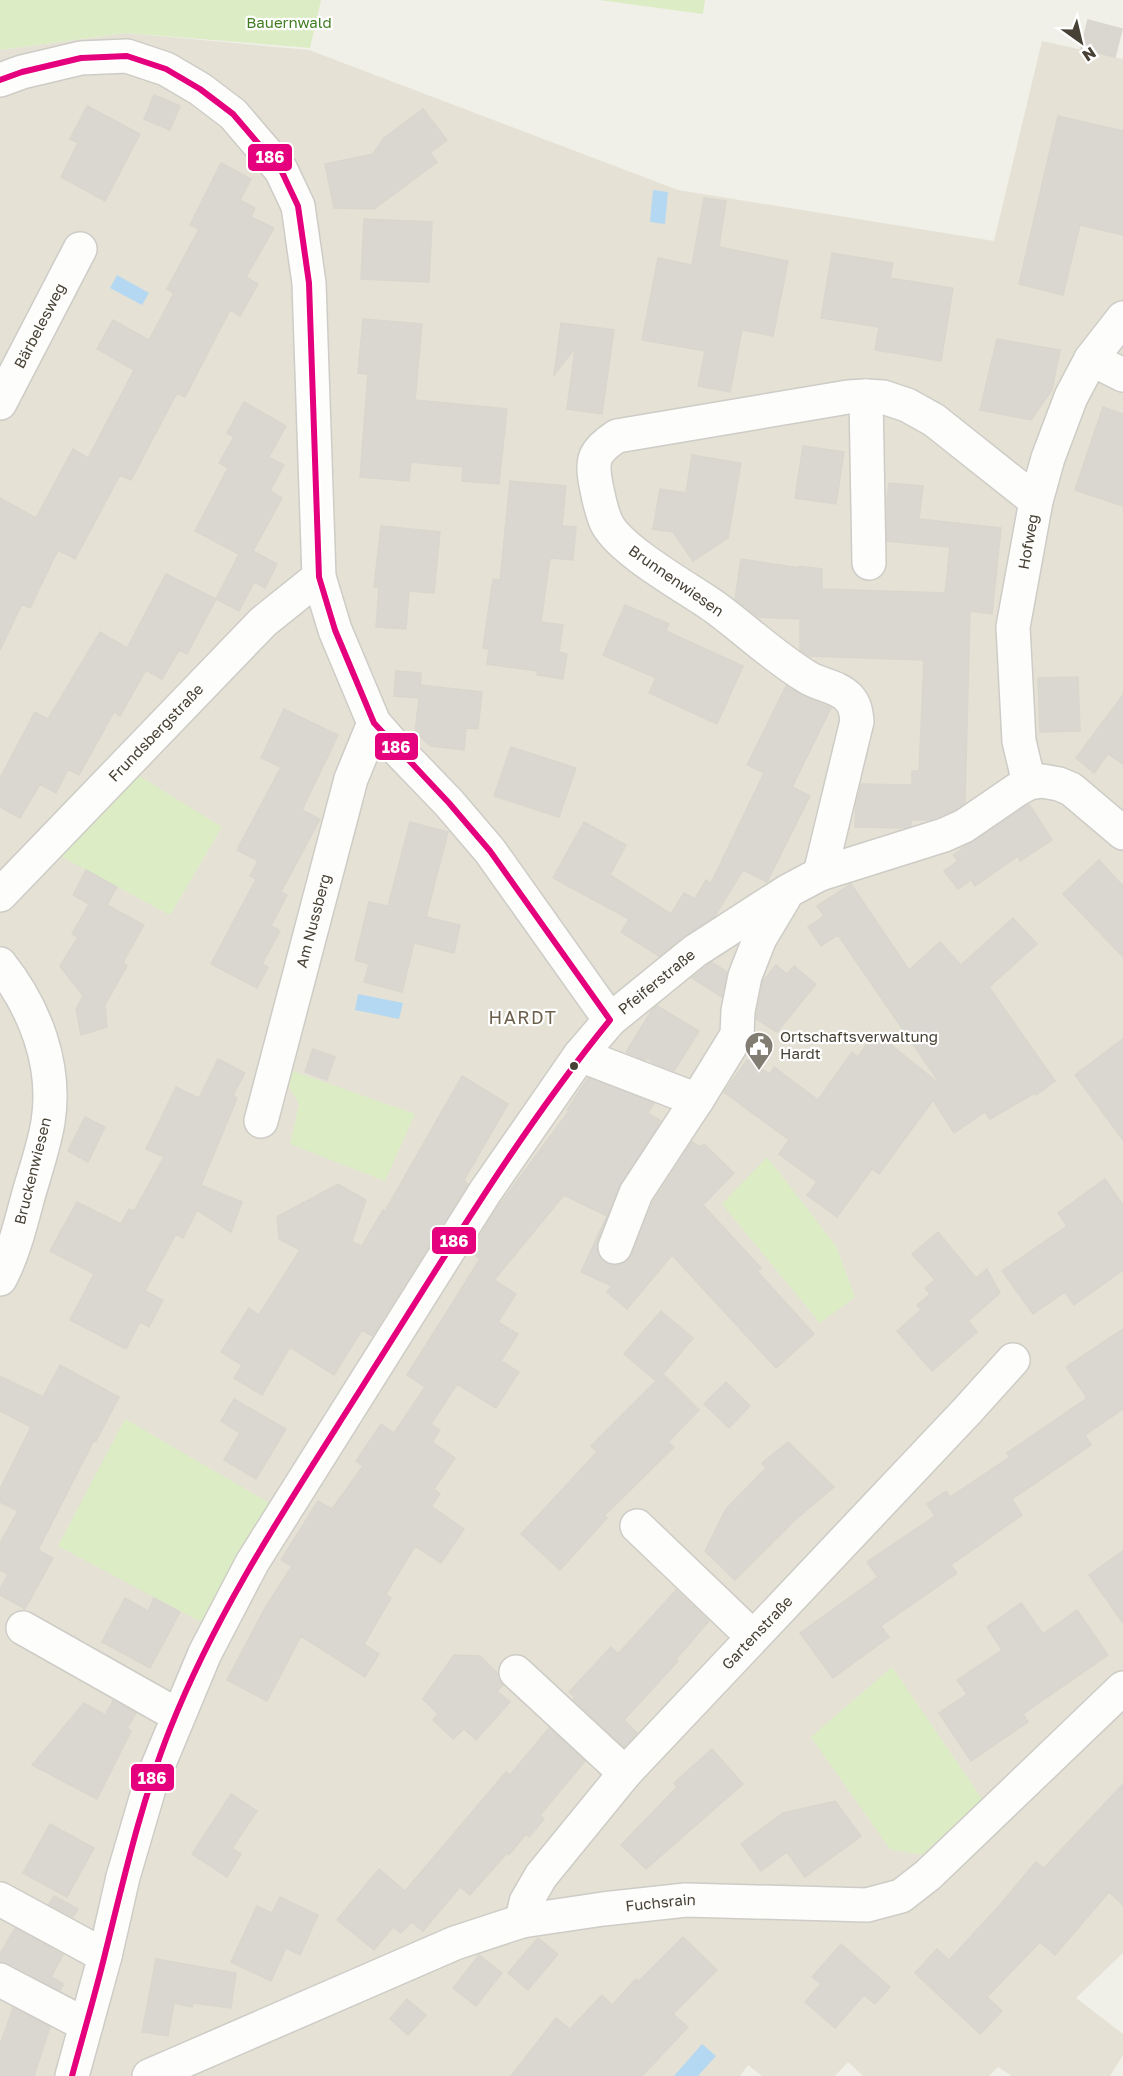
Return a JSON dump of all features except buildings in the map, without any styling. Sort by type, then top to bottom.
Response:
[{"type":"street","points":[[0,80],[22,72],[81,58],[128,56],[147,62],[166,69],[200,89],[233,114],[281,170],[298,206],[309,282],[319,577],[335,630],[374,723],[449,803],[490,851],[610,1020]]},
{"type":"street","name":"Bärbelesweg","points":[[0,403],[80,249]]},
{"type":"street","name":"Hofweg","points":[[1029,783],[1019,741],[1013,627],[1036,501],[1048,458],[1071,397],[1091,359],[1123,318]]},
{"type":"street","points":[[1091,359],[1123,375]]},
{"type":"street","points":[[866,396],[869,562]]},
{"type":"street","name":"Brunnenwiesen","points":[[820,874],[857,722],[855,708],[842,692],[809,679],[791,667],[716,608],[624,545],[608,526],[602,512],[592,468],[596,455],[605,444],[617,436],[866,396],[883,397],[907,405],[934,420],[1036,501]]},
{"type":"street","name":"Frundsbergstraße","points":[[0,895],[263,622],[319,577]]},
{"type":"street","name":"Am Nussberg","points":[[261,1121],[351,779],[374,723]]},
{"type":"street","points":[[1029,783],[1051,783],[1071,789],[1123,832]]},
{"type":"street","name":"Pfeiferstraße","points":[[72,2076],[105,1956],[123,1877],[150,1785],[177,1715],[205,1653],[252,1563],[485,1192],[580,1055],[610,1020],[696,951],[788,891],[820,874],[944,835],[964,826],[1029,783]]},
{"type":"street","points":[[615,1247],[636,1193],[737,1035],[738,1011],[745,975],[760,938],[788,891]]},
{"type":"street","name":"Bruckenwiesen","points":[[0,964],[33,1016],[43,1048],[49,1086],[48,1121],[40,1154],[20,1227],[0,1280]]},
{"type":"street","points":[[580,1055],[697,1100]]},
{"type":"street","name":"Gartenstraße","points":[[522,1921],[526,1902],[541,1876],[625,1773],[1013,1360]]},
{"type":"street","points":[[637,1526],[753,1637]]},
{"type":"street","points":[[23,1628],[177,1715]]},
{"type":"street","points":[[516,1672],[625,1773]]},
{"type":"street","name":"Fuchsrain","points":[[149,2076],[455,1943],[522,1921],[686,1900],[867,1905],[901,1896],[928,1875],[1123,1688]]},
{"type":"street","points":[[0,1899],[105,1956]]},
{"type":"street","points":[[0,1980],[86,2025]]},
{"type":"shaded area","points":[[126,33],[309,50],[678,190],[994,241],[1042,41],[1123,59],[1123,1953],[1076,1998],[1123,2034],[1123,2055],[1110,2076],[1012,2076],[998,2067],[989,2076],[863,2076],[848,2062],[835,2076],[762,2076],[748,2065],[740,2076],[0,2076],[0,50]]},
{"type":"green space","name":"Bauernwald","points":[[0,0],[321,0],[310,48],[126,33],[0,50]]},
{"type":"green space","points":[[599,0],[705,0],[703,14]]},
{"type":"green space","points":[[136,774],[222,827],[170,915],[60,856]]},
{"type":"green space","points":[[287,1069],[415,1114],[385,1181],[290,1144],[299,1104],[284,1078]]},
{"type":"green space","points":[[767,1157],[836,1246],[855,1297],[820,1323],[722,1204]]},
{"type":"green space","points":[[125,1419],[271,1504],[203,1623],[58,1546]]},
{"type":"green space","points":[[892,1667],[982,1799],[922,1855],[890,1849],[811,1737]]},
{"type":"water","points":[[653,190],[668,192],[665,224],[650,222]]},
{"type":"water","points":[[117,275],[149,293],[142,305],[110,288]]},
{"type":"water","points":[[358,994],[403,1003],[399,1019],[355,1010]]},
{"type":"water","points":[[702,2044],[716,2056],[698,2076],[674,2076]]},
{"type":"transit line","name":"186","points":[[0,80],[22,72],[81,58],[127,56],[166,69],[200,89],[233,114],[281,170],[298,206],[309,283],[319,577],[335,630],[374,723],[449,803],[490,851],[610,1020],[546,1104],[458,1235],[264,1544],[213,1635],[190,1681],[150,1784],[72,2076]]},
{"type":"place","name":"Ortschaftsverwaltung Hardt","points":[[759,1072]]},
{"type":"district","name":"HARDT","points":[[523,1018]]}]
